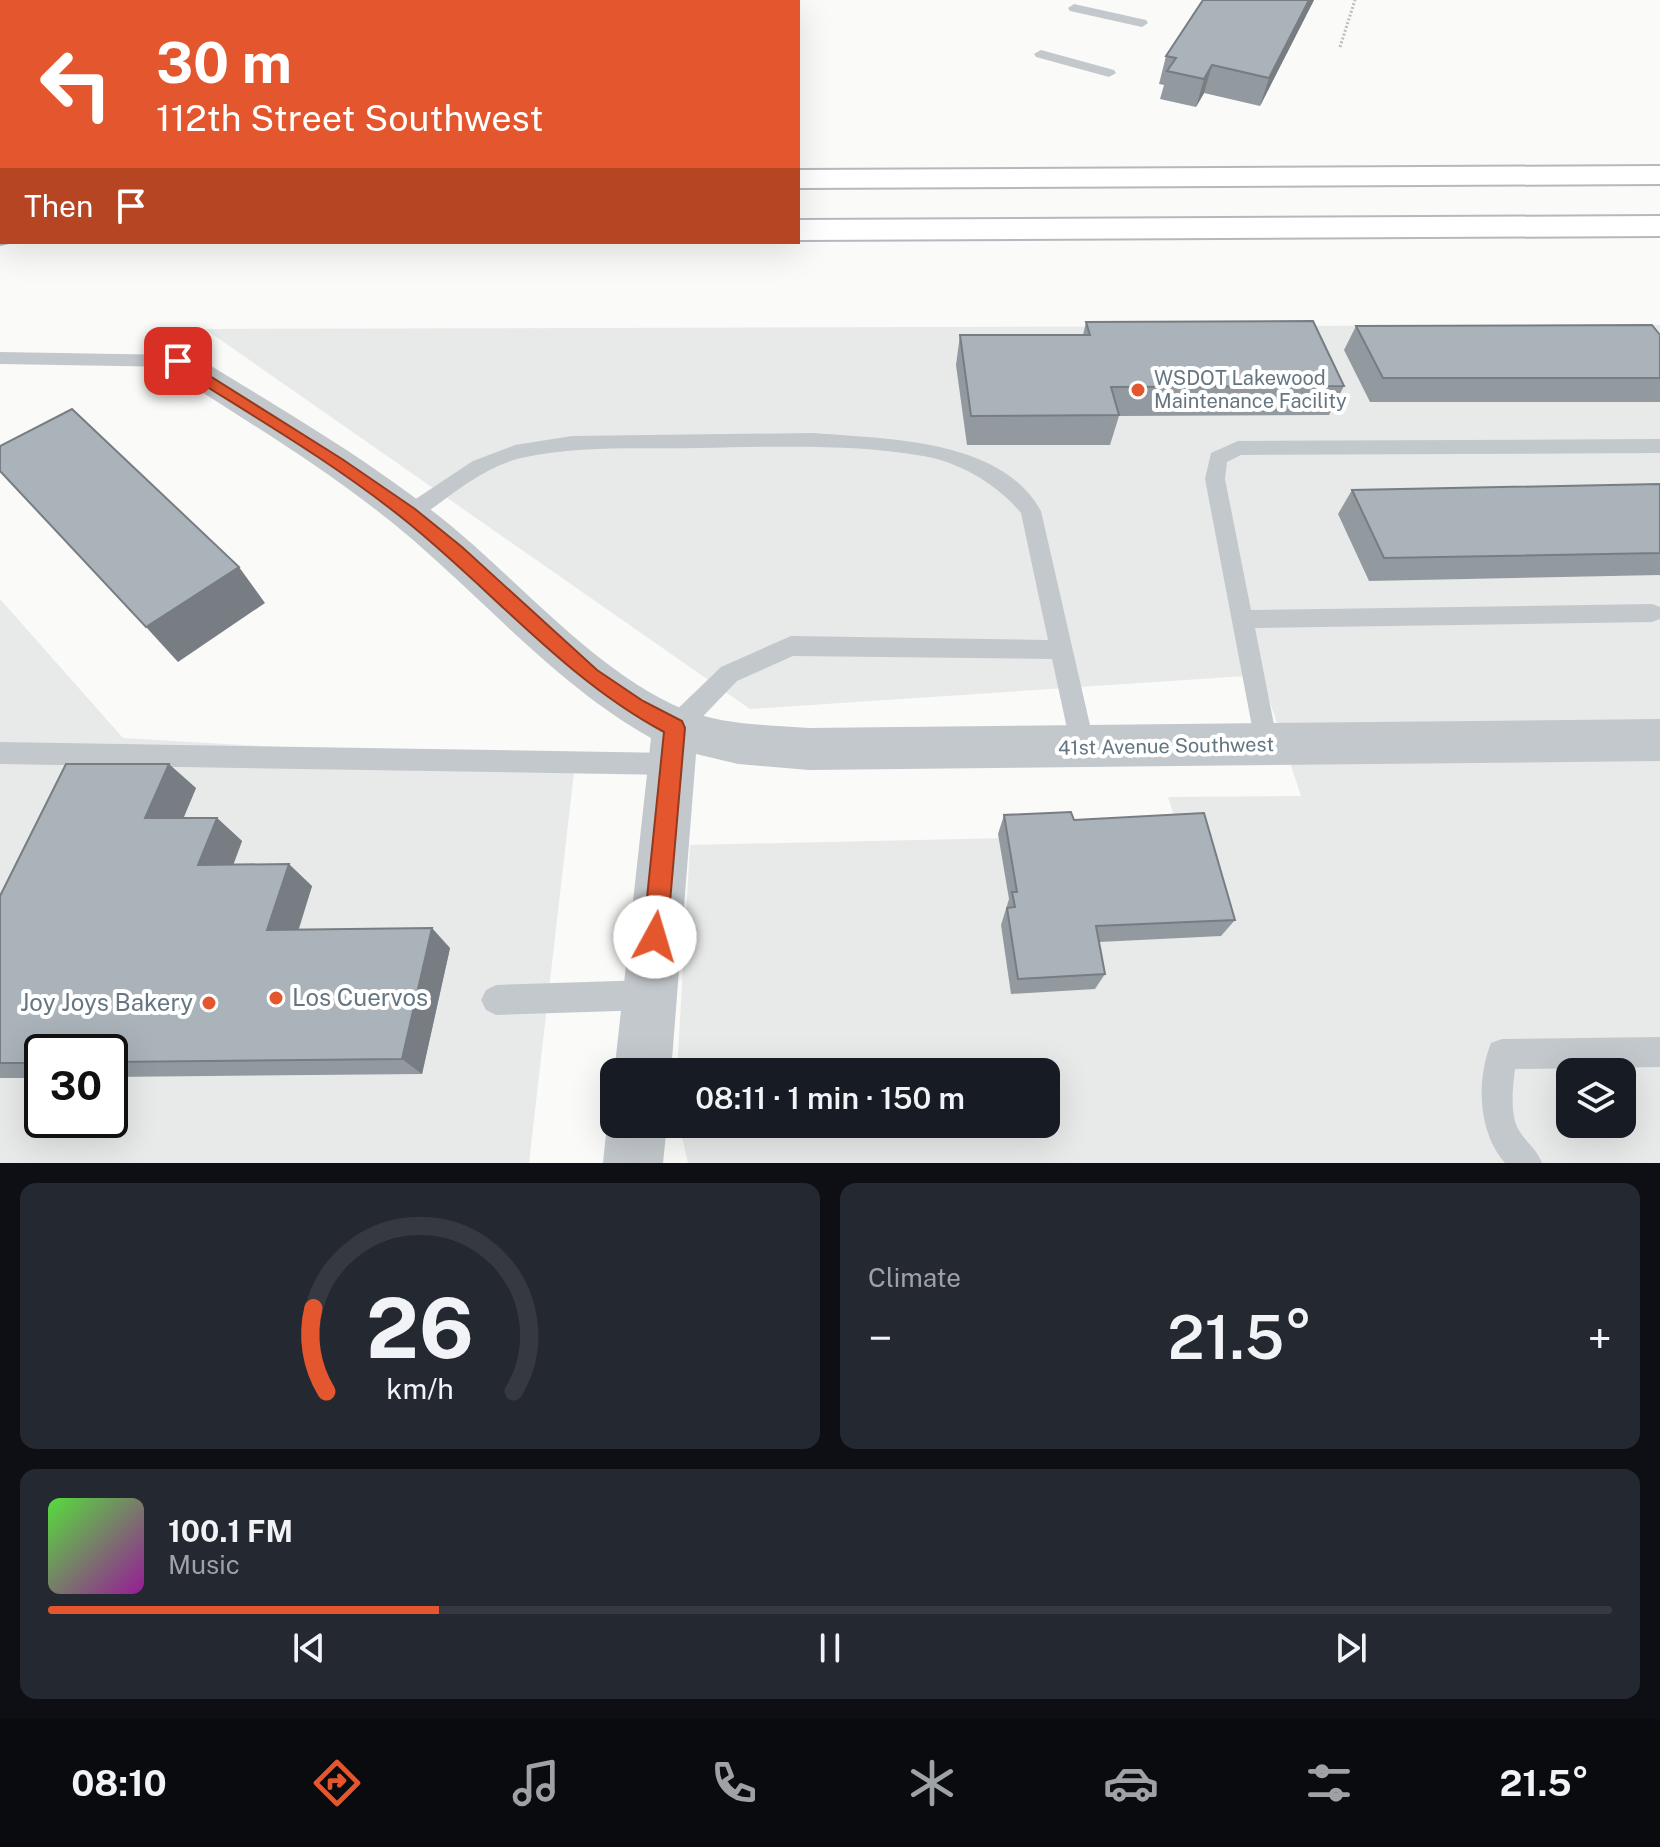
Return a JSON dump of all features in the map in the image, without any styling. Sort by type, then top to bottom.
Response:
[{"type":"highway","points":[[800,179],[1660,175]]},
{"type":"highway","points":[[800,230],[1660,226]]},
{"type":"street","name":"41st Avenue Southwest","points":[[178,361],[320,452],[409,514],[456,552],[590,676],[636,707],[674,746],[738,743],[809,749],[1658,743]]},
{"type":"street","points":[[643,1058],[674,746]]},
{"type":"street","points":[[633,1163],[636,1138]]},
{"type":"lane","points":[[1074,8],[1142,23]]},
{"type":"lane","points":[[1041,54],[1109,73]]},
{"type":"lane","points":[[0,358],[178,361]]},
{"type":"lane","points":[[409,514],[480,466],[515,452],[572,443],[813,440],[927,449],[985,471],[1017,494],[1031,511],[1083,747]]},
{"type":"lane","points":[[1266,745],[1215,479],[1218,458],[1238,448],[1660,446]]},
{"type":"lane","points":[[1241,619],[1652,613]]},
{"type":"lane","points":[[0,753],[674,746],[729,674],[791,646],[1061,650]]},
{"type":"lane","points":[[496,1000],[649,995]]},
{"type":"lane","points":[[1526,1163],[1503,1137],[1497,1094],[1502,1054],[1660,1052]]},
{"type":"path","points":[[1340,47],[1355,0]]},
{"type":"shaded area","points":[[1660,325],[1660,1163],[688,1163],[682,1138],[1060,1138],[1060,1058],[678,1058],[690,845],[1180,834],[1168,797],[1301,796],[1261,675],[750,709],[205,329]]},
{"type":"shaded area","points":[[0,599],[123,738],[575,764],[529,1163],[0,1163]]},
{"type":"building","points":[[1203,0],[1309,0],[1269,78],[1212,65],[1204,79],[1167,71],[1176,58],[1166,56]]},
{"type":"building","points":[[1313,321],[1344,386],[1111,387],[1119,415],[971,416],[960,335],[1090,335],[1086,322]]},
{"type":"building","points":[[1652,325],[1660,335],[1660,378],[1383,378],[1356,326]]},
{"type":"building","points":[[72,409],[239,567],[146,627],[0,471],[0,446]]},
{"type":"building","points":[[1660,484],[1660,553],[1384,558],[1352,490]]},
{"type":"building","points":[[66,764],[169,764],[145,818],[217,818],[198,865],[289,864],[267,930],[432,928],[402,1059],[128,1062],[128,1034],[24,1034],[24,1063],[0,1063],[0,896]]},
{"type":"building","points":[[1071,812],[1074,820],[1204,813],[1235,920],[1096,926],[1105,974],[1018,979],[1007,908],[1015,907],[1012,892],[1017,892],[1004,815]]},
{"type":"place","name":"WSDOT Lakewood Maintenance Facility","points":[[1138,390]]},
{"type":"place","name":"Los Cuervos","points":[[276,998]]},
{"type":"place","name":"Joy Joys Bakery","points":[[209,1003]]},
{"type":"route","points":[[178,361],[337,463],[409,514],[456,552],[590,676],[636,707],[675,728],[655,937]]}]
